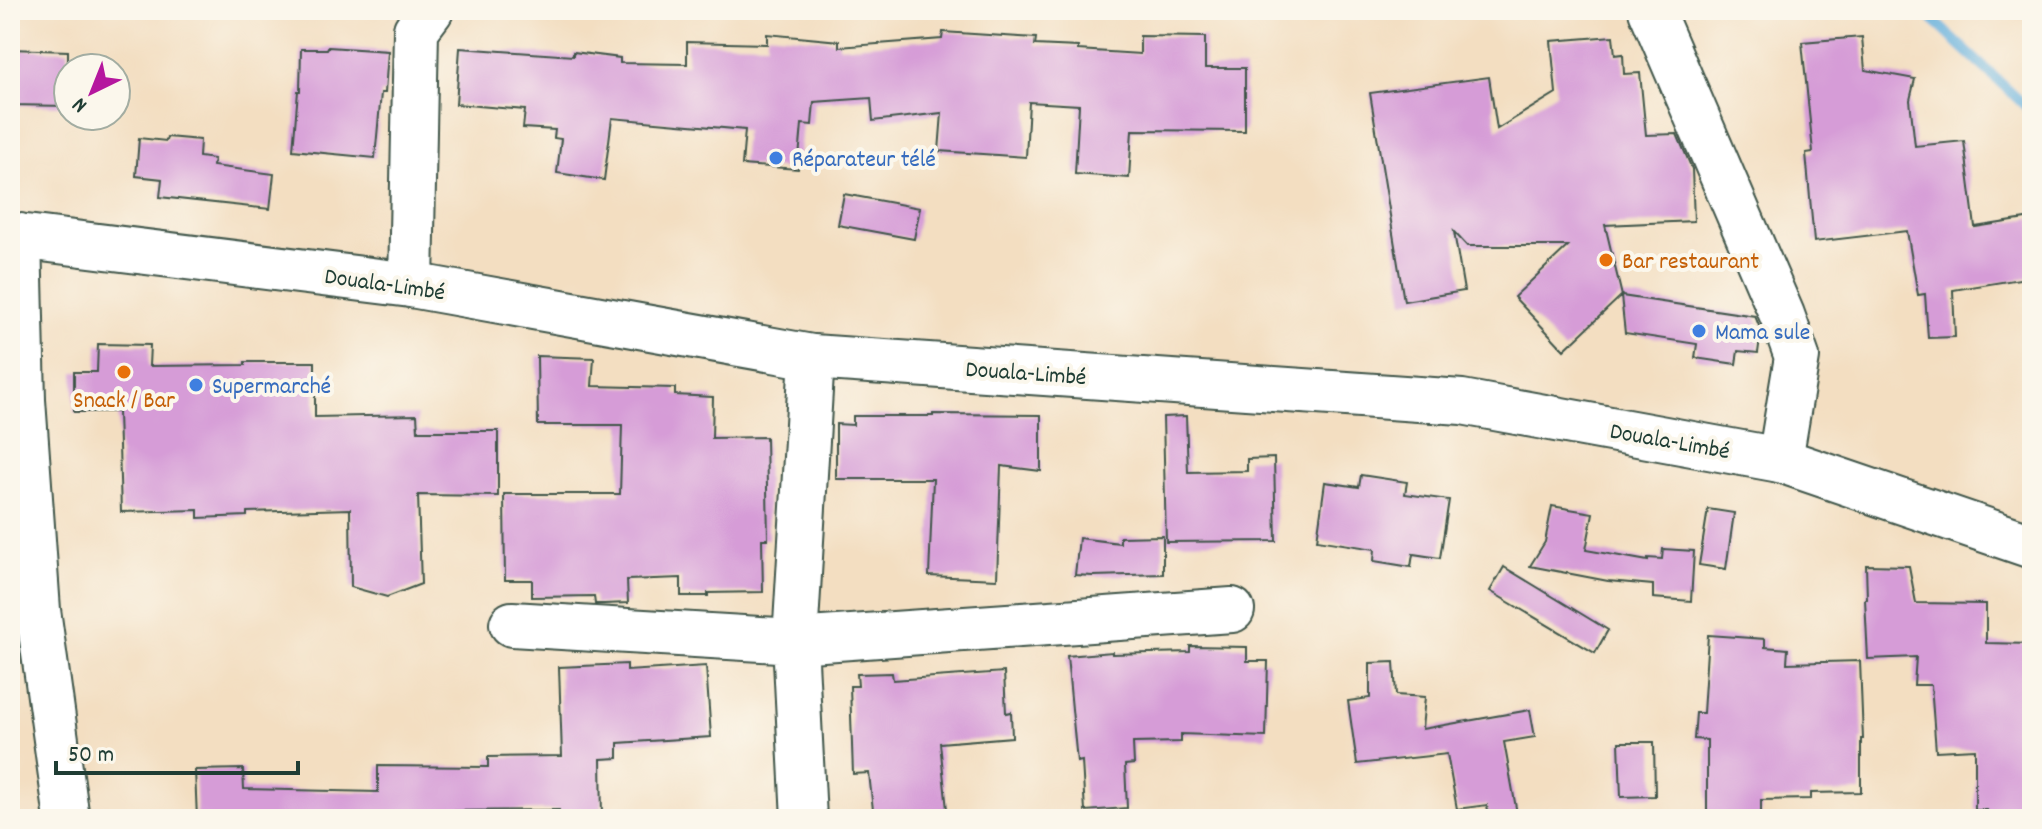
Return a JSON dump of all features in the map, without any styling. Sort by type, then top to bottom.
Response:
[{"type":"main road","points":[[411,285],[416,30],[431,10]]},
{"type":"main road","points":[[1651,10],[1782,315],[1797,357],[1780,460]]},
{"type":"main road","points":[[14,235],[23,400],[24,610],[67,819]]},
{"type":"main road","name":"Douala-Limbé","points":[[14,235],[411,285],[812,357],[1462,402],[1780,460],[2032,546]]},
{"type":"main road","points":[[804,819],[795,641],[812,357]]},
{"type":"main road","points":[[512,624],[795,641],[1232,610]]},
{"type":"building","points":[[943,32],[1036,38],[1035,45],[1140,54],[1140,36],[1205,37],[1205,68],[1245,68],[1245,131],[1132,130],[1129,178],[1075,174],[1079,105],[1029,102],[1026,157],[939,151],[942,113],[873,121],[871,98],[814,102],[812,125],[802,124],[798,169],[742,165],[745,130],[612,118],[604,180],[557,173],[561,139],[554,138],[555,130],[523,128],[525,110],[456,104],[460,48],[573,56],[573,52],[620,58],[620,63],[687,64],[687,42],[767,44],[767,34],[839,41],[839,47],[942,39]]},
{"type":"building","points":[[1613,36],[1615,55],[1623,54],[1624,74],[1640,73],[1646,135],[1677,134],[1692,169],[1694,221],[1605,225],[1622,296],[1755,316],[1761,331],[1758,353],[1738,351],[1736,364],[1695,358],[1697,344],[1625,333],[1621,296],[1564,350],[1514,297],[1568,246],[1467,246],[1454,232],[1464,291],[1404,301],[1370,93],[1489,77],[1497,129],[1556,93],[1551,41]]},
{"type":"building","points":[[1862,37],[1865,70],[1915,79],[1910,100],[1915,146],[1964,141],[1975,227],[2032,218],[2032,277],[1953,290],[1955,337],[1928,338],[1925,294],[1918,295],[1907,231],[1814,242],[1806,153],[1813,152],[1802,42]]},
{"type":"building","points":[[328,47],[388,51],[375,158],[293,150],[301,49]]},
{"type":"building","points":[[10,49],[68,51],[52,52],[52,106],[10,105]]},
{"type":"building","points":[[167,137],[200,140],[199,157],[214,159],[213,166],[274,174],[270,209],[160,197],[162,179],[136,176],[139,138],[166,141]]},
{"type":"building","points":[[844,194],[920,208],[914,239],[838,225]]},
{"type":"building","points":[[98,344],[150,345],[149,366],[315,362],[315,417],[417,415],[418,431],[498,431],[498,496],[418,495],[421,584],[387,597],[351,587],[350,509],[247,512],[247,516],[198,518],[198,510],[121,512],[118,412],[74,412],[74,372],[97,372]]},
{"type":"building","points":[[537,356],[594,358],[592,386],[675,388],[675,395],[713,397],[712,438],[766,437],[768,539],[762,539],[763,592],[681,596],[681,578],[627,580],[628,603],[595,604],[594,596],[532,597],[532,580],[505,580],[504,494],[620,494],[622,425],[538,425]]},
{"type":"building","points":[[1041,415],[1041,471],[1001,466],[997,579],[929,576],[933,479],[836,479],[836,424],[853,425],[853,416]]},
{"type":"building","points":[[1186,416],[1188,472],[1247,471],[1247,459],[1274,458],[1276,541],[1166,542],[1163,417]]},
{"type":"building","points":[[1361,475],[1407,482],[1405,494],[1449,500],[1440,558],[1413,554],[1411,567],[1374,561],[1375,549],[1317,540],[1325,482],[1359,487]]},
{"type":"building","points":[[1552,506],[1593,513],[1586,550],[1648,561],[1648,558],[1662,559],[1663,549],[1694,551],[1691,601],[1653,598],[1653,585],[1608,581],[1530,566],[1545,542]]},
{"type":"building","points":[[1708,509],[1734,513],[1726,569],[1699,565]]},
{"type":"building","points":[[1163,536],[1163,574],[1075,575],[1079,538],[1120,543],[1120,537]]},
{"type":"building","points":[[1866,565],[1909,566],[1916,603],[1986,604],[1986,643],[2032,644],[2031,819],[1986,819],[1987,810],[1975,810],[1975,749],[1936,751],[1931,685],[1914,685],[1916,657],[1868,659]]},
{"type":"building","points":[[1504,567],[1608,630],[1595,653],[1490,591]]},
{"type":"building","points":[[1708,635],[1765,639],[1765,647],[1788,649],[1787,663],[1860,661],[1863,739],[1861,792],[1811,793],[1811,799],[1761,800],[1761,819],[1707,819],[1707,740],[1694,739],[1696,713],[1703,713]]},
{"type":"building","points":[[1190,646],[1247,647],[1247,661],[1268,661],[1266,737],[1181,734],[1181,742],[1133,743],[1134,764],[1125,765],[1127,808],[1085,811],[1082,761],[1077,762],[1067,656],[1112,652],[1190,652]]},
{"type":"building","points":[[1394,662],[1396,695],[1425,697],[1422,729],[1530,710],[1535,737],[1504,742],[1518,819],[1489,819],[1487,805],[1457,809],[1447,754],[1357,764],[1348,701],[1370,698],[1370,663]]},
{"type":"building","points":[[627,664],[627,671],[706,666],[711,737],[618,743],[618,758],[601,759],[602,819],[560,819],[559,810],[443,811],[443,819],[197,819],[195,770],[243,769],[244,789],[378,792],[378,766],[488,767],[488,757],[562,756],[559,667]]},
{"type":"building","points":[[1004,672],[1006,713],[1011,712],[1012,737],[940,743],[948,819],[874,819],[869,773],[853,774],[850,686],[858,686],[857,674],[892,673],[893,680]]},
{"type":"building","points":[[1619,742],[1654,742],[1655,796],[1621,797]]},
{"type":"waterway","points":[[1922,10],[2032,112]]},
{"type":"place","name":"Réparateur télé","points":[[776,158]]},
{"type":"place","name":"Bar restaurant","points":[[1606,260]]},
{"type":"place","name":"Mama sule","points":[[1699,331]]},
{"type":"place","name":"Snack / Bar","points":[[124,372]]},
{"type":"place","name":"Supermarché","points":[[196,385]]}]
